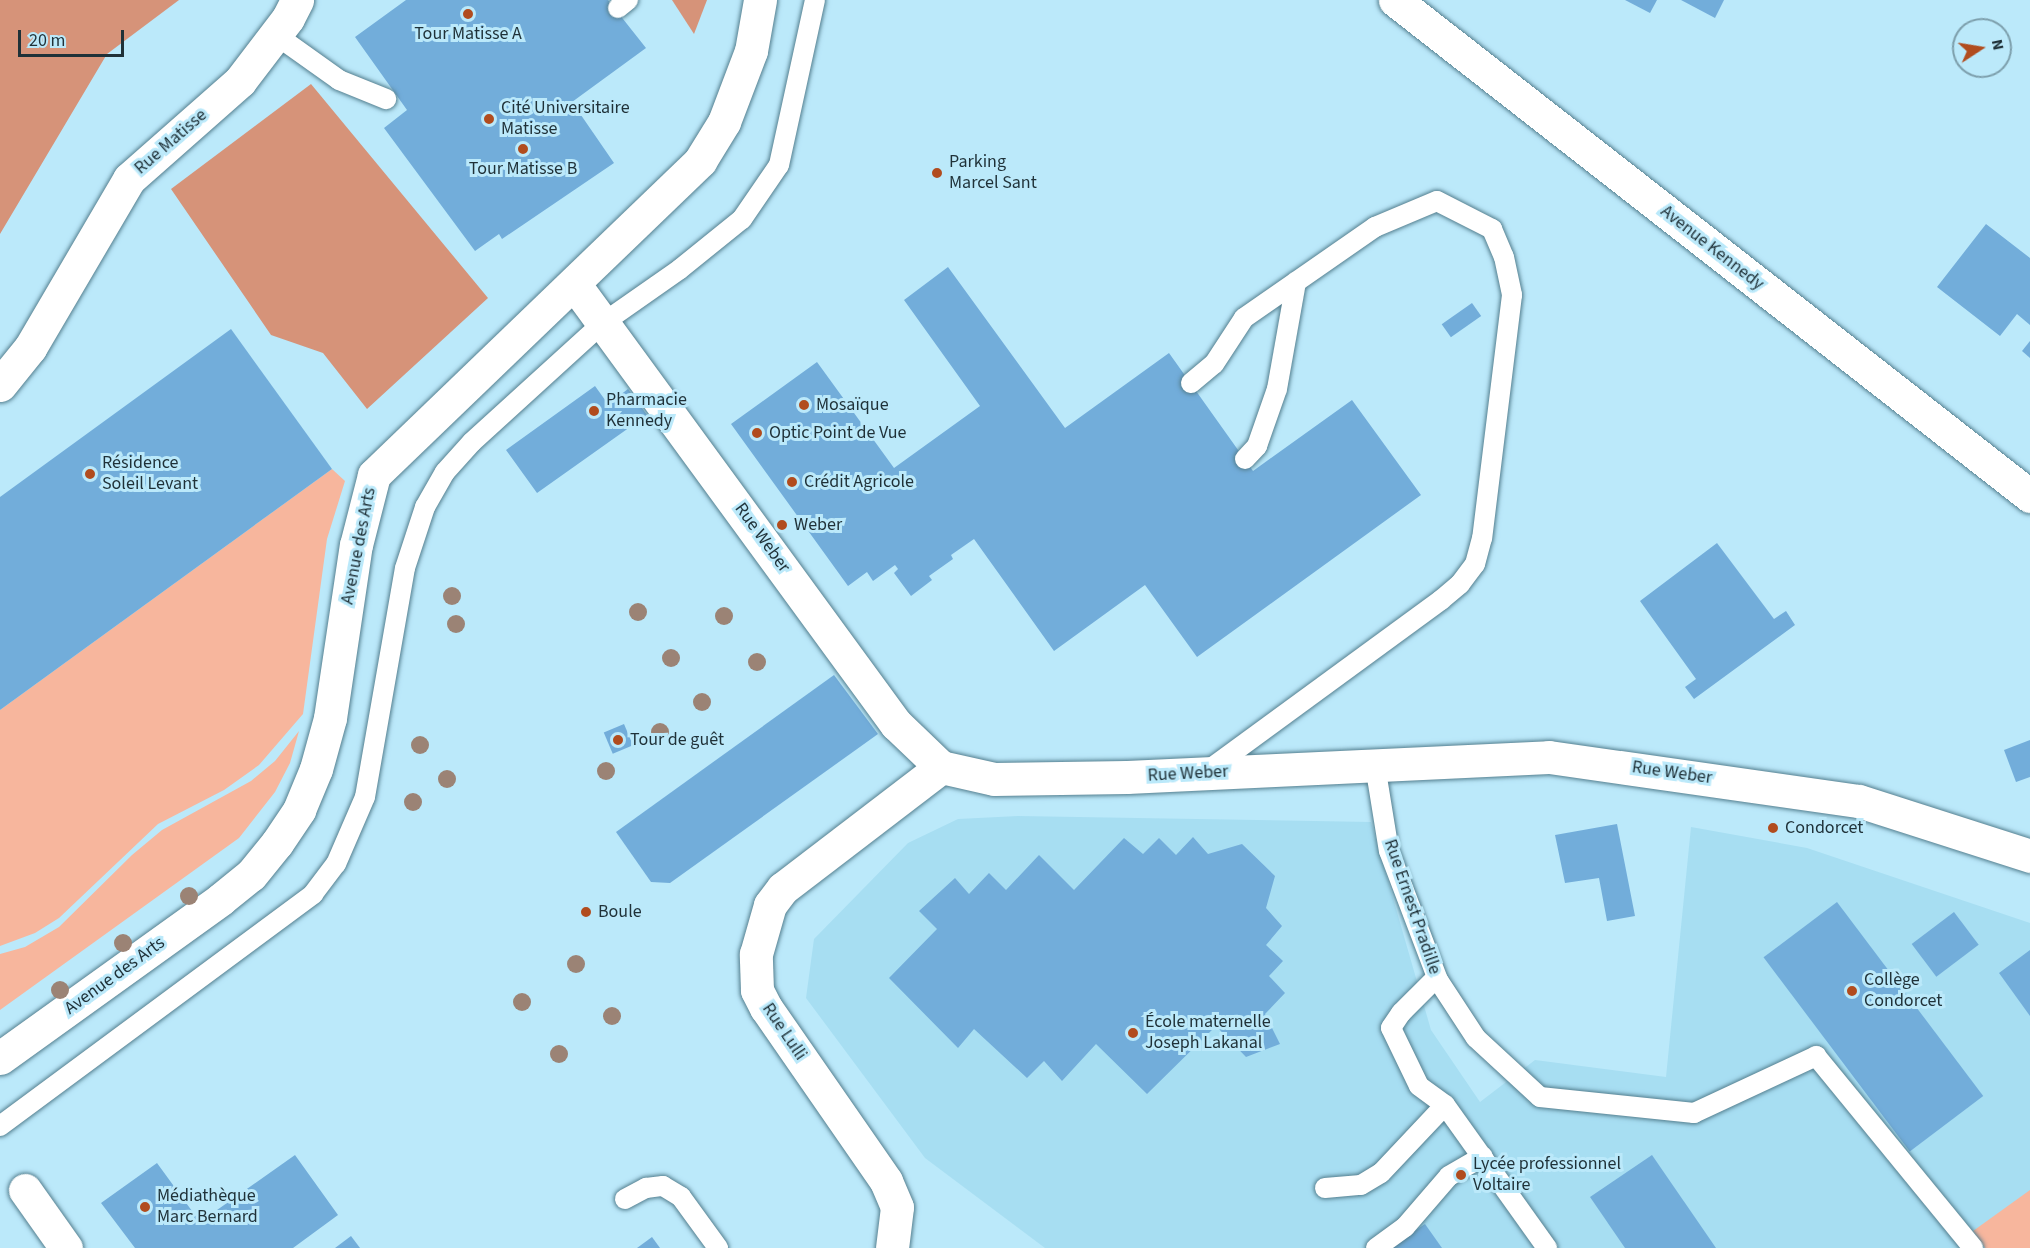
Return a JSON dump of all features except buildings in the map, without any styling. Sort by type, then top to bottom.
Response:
[{"type":"street","name":"Rue Matisse","points":[[0,385],[30,348],[129,179],[240,81],[276,34],[297,0]]},
{"type":"street","points":[[751,0],[751,51]]},
{"type":"street","name":"Avenue des Arts","points":[[0,1058],[221,899],[251,875],[277,843],[299,810],[316,769],[330,718],[356,545],[374,475],[575,285],[700,161],[724,122],[751,51],[760,0]]},
{"type":"street","name":"Avenue Kennedy","points":[[1395,0],[2030,496]]},
{"type":"street","name":"Rue Weber","points":[[575,285],[896,723],[941,767],[994,779],[1205,773],[1550,757],[1774,787],[1859,801],[2030,856]]},
{"type":"street","name":"Rue Lulli","points":[[892,1248],[897,1207],[886,1181],[766,1008],[757,990],[756,954],[770,905],[783,888],[941,767]]},
{"type":"street","points":[[25,1191],[66,1248]]},
{"type":"lane","points":[[0,1126],[313,894],[336,864],[365,797],[405,568],[425,507],[445,472],[472,442],[603,323],[680,269],[742,219],[779,165],[815,0]]},
{"type":"lane","points":[[276,34],[339,80],[386,99]]},
{"type":"lane","points":[[1191,383],[1214,364],[1244,318],[1375,227],[1437,201],[1492,229],[1504,257],[1512,295],[1482,538],[1475,564],[1460,584],[1205,773]]},
{"type":"lane","points":[[1245,459],[1257,446],[1277,389],[1296,282]]},
{"type":"lane","name":"Rue Ernest Pradille","points":[[1375,765],[1389,851],[1436,978],[1476,1038],[1540,1097],[1694,1113],[1816,1056],[1973,1248]]},
{"type":"lane","points":[[1436,978],[1401,1012],[1391,1028],[1419,1086],[1445,1105],[1547,1248]]},
{"type":"lane","points":[[1325,1188],[1362,1185],[1381,1173],[1445,1105]]},
{"type":"lane","points":[[1376,1248],[1405,1227],[1449,1176],[1483,1156]]},
{"type":"lane","points":[[624,1199],[646,1188],[663,1186],[681,1197],[718,1248]]},
{"type":"shaded area","points":[[0,0],[179,0],[107,54],[0,234]]},
{"type":"shaded area","points":[[672,0],[707,0],[694,34]]},
{"type":"shaded area","points":[[311,84],[488,298],[367,409],[323,353],[271,335],[171,189]]},
{"type":"shaded area","points":[[332,469],[345,481],[327,539],[303,714],[259,765],[224,790],[158,824],[59,918],[35,933],[0,946],[0,710]]},
{"type":"shaded area","points":[[299,731],[290,763],[275,792],[239,838],[0,1010],[0,954],[25,947],[59,927],[132,855],[162,830],[251,781],[275,761]]},
{"type":"shaded area","points":[[1018,816],[1371,822],[1431,1030],[1480,1102],[1535,1060],[1666,1077],[1691,827],[1807,848],[2030,923],[2030,1248],[1045,1248],[925,1158],[806,998],[814,939],[908,843],[958,819]]},
{"type":"shaded area","points":[[2030,1190],[2030,1248],[1985,1248],[1973,1231]]},
{"type":"place","name":"Tour Matisse A","points":[[468,14]]},
{"type":"place","name":"Cité Universitaire Matisse","points":[[489,119]]},
{"type":"place","name":"Tour Matisse B","points":[[523,149]]},
{"type":"place","name":"Parking Marcel Sant","points":[[937,173]]},
{"type":"place","name":"Mosaïque","points":[[804,405]]},
{"type":"place","name":"Pharmacie Kennedy","points":[[594,411]]},
{"type":"place","name":"Optic Point de Vue","points":[[757,433]]},
{"type":"place","name":"Résidence Soleil Levant","points":[[90,474]]},
{"type":"place","name":"Crédit Agricole","points":[[792,482]]},
{"type":"place","name":"Weber","points":[[782,525]]},
{"type":"place","name":"Tour de guêt","points":[[618,740]]},
{"type":"place","name":"Condorcet","points":[[1773,828]]},
{"type":"place","name":"Boule","points":[[586,912]]},
{"type":"place","name":"Collège Condorcet","points":[[1852,991]]},
{"type":"place","name":"École maternelle Joseph Lakanal","points":[[1133,1033]]},
{"type":"place","name":"Lycée professionnel Voltaire","points":[[1461,1175]]},
{"type":"place","name":"Médiathèque Marc Bernard","points":[[145,1207]]}]
